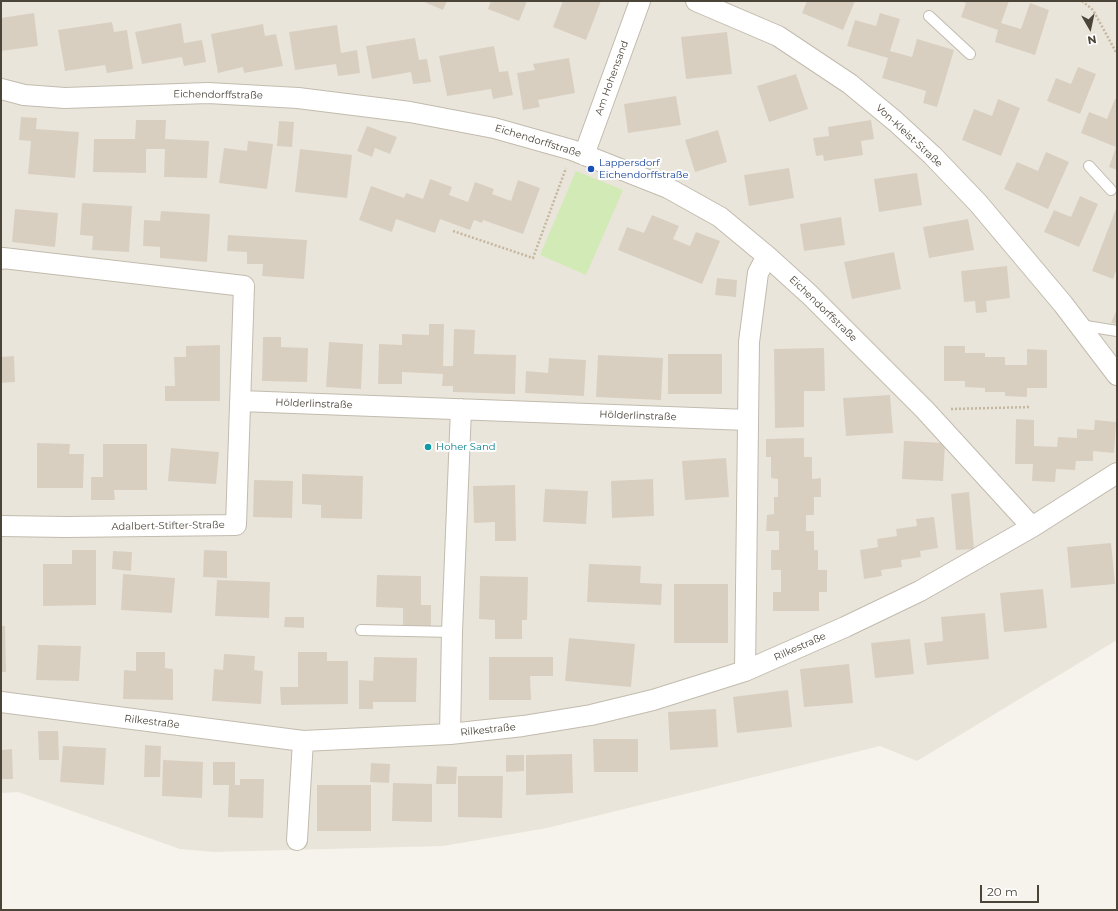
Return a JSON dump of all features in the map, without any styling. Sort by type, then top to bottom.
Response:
[{"type":"street","name":"Am Hohensand","points":[[578,153],[640,1]]},
{"type":"street","name":"Von-Kleist-Straße","points":[[696,1],[778,36],[850,84],[895,121],[932,155],[978,203],[1063,304],[1117,375]]},
{"type":"street","name":"Eichendorffstraße","points":[[1,89],[24,95],[65,98],[208,93],[298,98],[410,112],[486,126],[578,153],[668,188],[720,217],[767,256],[810,295],[925,410],[1032,527]]},
{"type":"street","points":[[745,671],[749,342],[758,273],[767,256]]},
{"type":"street","points":[[1,259],[3,258],[244,286],[240,401]]},
{"type":"street","name":"Hölderlinstraße","points":[[240,401],[748,420]]},
{"type":"street","name":"Adalbert-Stifter-Straße","points":[[1,526],[66,528],[236,525],[240,401]]},
{"type":"street","name":"Rilkestraße","points":[[450,734],[452,632],[461,410]]},
{"type":"street","name":"Rilkestraße","points":[[1,702],[303,741],[450,734],[523,726],[591,715],[653,700],[745,671],[845,628],[920,591],[1032,527],[1117,472]]},
{"type":"street","points":[[297,840],[303,741]]},
{"type":"lane","points":[[929,16],[970,54]]},
{"type":"lane","points":[[1089,166],[1111,190]]},
{"type":"lane","points":[[1078,325],[1117,331]]},
{"type":"lane","points":[[361,630],[452,632]]},
{"type":"path","points":[[1082,1],[1093,10],[1117,54]]},
{"type":"path","points":[[453,231],[534,258],[578,153]]},
{"type":"path","points":[[925,410],[1031,407]]},
{"type":"shaded area","points":[[1,1],[1117,1],[1117,640],[917,761],[880,746],[547,828],[443,846],[214,852],[180,849],[18,792],[1,793]]},
{"type":"green space","points":[[576,171],[623,190],[586,275],[540,255]]},
{"type":"building","points":[[422,1],[447,1],[443,10]]},
{"type":"building","points":[[491,1],[527,1],[519,21],[488,9]]},
{"type":"building","points":[[563,1],[601,1],[586,40],[553,27]]},
{"type":"building","points":[[807,1],[855,1],[843,30],[802,13]]},
{"type":"building","points":[[960,1],[1009,1],[1001,23],[1021,29],[1030,3],[1049,10],[1035,55],[995,42],[998,30],[961,17],[966,3]]},
{"type":"building","points":[[34,13],[38,46],[1,51],[1,18]]},
{"type":"building","points":[[880,13],[900,19],[890,51],[912,57],[917,39],[954,50],[937,107],[923,103],[926,91],[882,78],[888,58],[847,46],[855,20],[876,26]]},
{"type":"building","points":[[112,22],[114,32],[127,30],[133,69],[107,73],[105,65],[65,71],[58,30]]},
{"type":"building","points":[[181,23],[184,43],[202,40],[206,62],[184,66],[182,57],[142,64],[135,32]]},
{"type":"building","points":[[263,24],[265,36],[276,34],[283,66],[244,73],[243,67],[218,73],[211,34]]},
{"type":"building","points":[[337,25],[341,53],[357,50],[360,73],[338,76],[336,64],[295,70],[289,32]]},
{"type":"building","points":[[727,32],[732,74],[686,79],[681,37]]},
{"type":"building","points":[[415,38],[419,60],[427,59],[431,82],[413,84],[411,72],[372,79],[366,46]]},
{"type":"building","points":[[494,46],[499,72],[508,71],[513,95],[493,99],[491,89],[447,96],[439,56]]},
{"type":"building","points":[[569,58],[575,93],[538,100],[540,107],[523,110],[517,73],[535,70],[533,64]]},
{"type":"building","points":[[1078,67],[1096,74],[1080,114],[1047,101],[1056,78],[1071,84]]},
{"type":"building","points":[[796,74],[808,109],[769,122],[757,86]]},
{"type":"building","points":[[676,96],[681,125],[628,133],[624,104]]},
{"type":"building","points":[[998,99],[1020,108],[1001,156],[962,140],[974,109],[992,116]]},
{"type":"building","points":[[1115,99],[1117,99],[1117,170],[1109,167],[1116,147],[1081,133],[1089,112],[1107,119]]},
{"type":"building","points":[[21,117],[37,118],[36,129],[79,132],[75,178],[28,174],[31,141],[19,140]]},
{"type":"building","points":[[136,120],[166,120],[165,139],[209,141],[207,178],[164,177],[165,149],[146,149],[146,173],[93,172],[94,139],[135,139]]},
{"type":"building","points":[[871,120],[874,139],[861,141],[863,155],[824,161],[823,155],[816,156],[813,138],[829,136],[828,127]]},
{"type":"building","points":[[279,121],[294,122],[292,147],[277,146]]},
{"type":"building","points":[[367,126],[397,137],[390,154],[375,148],[372,157],[357,151]]},
{"type":"building","points":[[718,130],[727,162],[695,172],[685,140]]},
{"type":"building","points":[[248,141],[273,144],[267,189],[219,183],[224,148],[247,151]]},
{"type":"building","points":[[300,149],[352,155],[347,198],[295,192]]},
{"type":"building","points":[[1046,152],[1069,162],[1048,209],[1004,189],[1017,162],[1038,171]]},
{"type":"building","points":[[789,168],[794,198],[749,206],[744,175]]},
{"type":"building","points":[[917,173],[922,205],[879,212],[874,179]]},
{"type":"building","points":[[430,179],[452,187],[449,195],[468,202],[475,182],[494,189],[492,194],[511,201],[518,180],[540,188],[523,234],[483,220],[482,223],[474,220],[470,230],[440,219],[435,233],[396,219],[392,232],[359,220],[371,186],[404,198],[406,193],[423,199]]},
{"type":"building","points":[[1080,196],[1098,204],[1079,247],[1044,232],[1054,210],[1071,217]]},
{"type":"building","points":[[82,203],[132,206],[129,252],[92,250],[93,236],[80,235]]},
{"type":"building","points":[[1117,206],[1117,268],[1113,279],[1092,271]]},
{"type":"building","points":[[15,209],[58,213],[55,247],[12,242]]},
{"type":"building","points":[[161,211],[210,214],[207,262],[160,258],[160,247],[143,246],[144,220],[160,221]]},
{"type":"building","points":[[652,215],[679,226],[673,239],[690,246],[696,232],[720,241],[702,284],[618,250],[627,227],[644,233]]},
{"type":"building","points":[[841,217],[845,245],[804,251],[800,224]]},
{"type":"building","points":[[968,219],[974,250],[929,258],[923,227]]},
{"type":"building","points":[[228,235],[307,240],[304,279],[262,276],[263,264],[247,264],[247,252],[227,251]]},
{"type":"building","points":[[894,252],[901,289],[852,299],[844,262]]},
{"type":"building","points":[[1007,266],[1010,298],[986,301],[987,312],[976,313],[975,301],[964,302],[961,271]]},
{"type":"building","points":[[717,278],[737,280],[736,297],[715,295]]},
{"type":"building","points":[[1117,309],[1117,324],[1111,323]]},
{"type":"building","points":[[429,324],[444,324],[443,366],[453,366],[454,329],[475,330],[474,354],[516,355],[515,394],[453,392],[453,386],[442,386],[443,374],[402,372],[402,384],[378,384],[379,344],[402,345],[402,334],[429,335]]},
{"type":"building","points":[[263,337],[281,337],[281,347],[308,348],[307,382],[262,381]]},
{"type":"building","points":[[329,342],[363,344],[361,389],[326,387]]},
{"type":"building","points":[[220,345],[220,401],[165,401],[165,386],[175,386],[174,357],[186,357],[186,346]]},
{"type":"building","points":[[944,346],[965,346],[965,353],[985,353],[985,357],[1005,357],[1005,365],[1027,365],[1027,349],[1047,350],[1047,388],[1027,388],[1027,397],[1005,396],[1005,392],[985,392],[985,388],[965,387],[965,381],[944,381]]},
{"type":"building","points":[[824,348],[825,391],[804,391],[804,427],[775,428],[774,349]]},
{"type":"building","points":[[668,354],[722,354],[722,394],[668,394]]},
{"type":"building","points":[[598,355],[663,358],[661,400],[596,397]]},
{"type":"building","points":[[14,356],[15,382],[1,383],[1,357]]},
{"type":"building","points":[[549,358],[586,360],[584,396],[525,393],[526,371],[548,373]]},
{"type":"building","points":[[890,395],[893,433],[846,436],[843,398]]},
{"type":"building","points":[[1016,419],[1034,420],[1034,446],[1057,447],[1058,437],[1077,438],[1077,429],[1094,430],[1095,420],[1116,422],[1114,453],[1093,451],[1093,461],[1076,461],[1075,470],[1056,469],[1055,482],[1032,481],[1033,464],[1015,464]]},
{"type":"building","points":[[804,438],[804,457],[812,457],[812,479],[821,478],[821,497],[814,497],[814,515],[806,515],[806,531],[814,531],[814,550],[818,550],[818,570],[827,570],[827,592],[819,592],[819,611],[773,611],[773,592],[781,592],[781,570],[771,570],[771,550],[779,550],[779,531],[766,531],[767,515],[774,514],[774,497],[778,497],[778,479],[771,478],[771,457],[766,457],[766,439]]},
{"type":"building","points":[[904,441],[945,443],[943,481],[902,479]]},
{"type":"building","points":[[37,443],[70,444],[69,454],[84,454],[83,488],[37,488]]},
{"type":"building","points":[[103,444],[147,444],[147,490],[114,490],[115,500],[91,500],[91,477],[103,477]]},
{"type":"building","points":[[171,448],[219,452],[216,484],[168,481]]},
{"type":"building","points":[[726,458],[729,497],[685,500],[682,461]]},
{"type":"building","points":[[302,474],[363,476],[362,519],[321,518],[321,505],[302,504]]},
{"type":"building","points":[[653,479],[654,516],[612,518],[611,481]]},
{"type":"building","points":[[254,480],[293,481],[292,518],[253,517]]},
{"type":"building","points":[[515,485],[516,541],[495,541],[495,522],[474,523],[473,486]]},
{"type":"building","points":[[545,489],[588,491],[586,524],[543,522]]},
{"type":"building","points":[[969,492],[974,549],[956,550],[951,494]]},
{"type":"building","points":[[934,517],[938,548],[920,551],[921,557],[901,560],[902,567],[881,570],[882,576],[864,579],[860,550],[878,547],[877,539],[897,536],[896,529],[917,526],[916,519]]},
{"type":"building","points":[[1111,543],[1115,584],[1071,588],[1067,547]]},
{"type":"building","points":[[72,550],[96,550],[96,605],[43,606],[43,564],[72,564]]},
{"type":"building","points":[[204,550],[227,551],[227,578],[203,577]]},
{"type":"building","points":[[113,551],[132,552],[131,571],[112,569]]},
{"type":"building","points":[[589,564],[641,566],[640,583],[662,584],[661,605],[587,602]]},
{"type":"building","points":[[123,574],[175,578],[172,613],[121,610]]},
{"type":"building","points":[[377,575],[421,576],[421,605],[431,605],[431,628],[403,627],[403,608],[376,607]]},
{"type":"building","points":[[480,576],[528,577],[527,620],[522,620],[522,639],[495,639],[495,620],[479,619]]},
{"type":"building","points":[[217,580],[270,582],[269,618],[215,616]]},
{"type":"building","points":[[674,584],[728,584],[728,643],[674,643]]},
{"type":"building","points":[[1043,589],[1047,628],[1004,632],[1000,593]]},
{"type":"building","points":[[985,613],[989,659],[927,665],[924,643],[943,641],[941,617]]},
{"type":"building","points":[[285,617],[304,617],[304,628],[284,627]]},
{"type":"building","points":[[1,626],[5,626],[6,672],[1,672]]},
{"type":"building","points":[[569,638],[635,644],[631,687],[565,681]]},
{"type":"building","points":[[910,639],[914,674],[875,678],[871,643]]},
{"type":"building","points":[[38,645],[81,646],[79,681],[36,680]]},
{"type":"building","points":[[136,652],[165,652],[165,668],[173,669],[173,700],[123,699],[124,670],[136,671]]},
{"type":"building","points":[[298,652],[327,652],[327,661],[348,661],[348,704],[281,705],[280,687],[298,687]]},
{"type":"building","points":[[224,654],[255,656],[254,670],[263,671],[261,704],[212,701],[214,669],[223,670]]},
{"type":"building","points":[[374,657],[417,658],[416,702],[373,702],[373,709],[359,709],[359,680],[373,681]]},
{"type":"building","points":[[489,657],[553,657],[553,676],[530,676],[531,700],[489,700]]},
{"type":"building","points":[[849,664],[853,703],[804,707],[800,669]]},
{"type":"building","points":[[788,690],[792,727],[737,733],[733,697]]},
{"type":"building","points":[[716,709],[718,747],[670,750],[668,712]]},
{"type":"building","points":[[38,731],[58,731],[59,760],[39,760]]},
{"type":"building","points":[[593,739],[638,739],[638,772],[594,772]]},
{"type":"building","points":[[145,745],[161,746],[160,777],[144,777]]},
{"type":"building","points":[[1,746],[2,750],[12,749],[13,779],[1,779]]},
{"type":"building","points":[[63,746],[106,748],[104,785],[60,782]]},
{"type":"building","points":[[572,754],[573,793],[526,795],[526,755]]},
{"type":"building","points":[[506,755],[524,755],[524,771],[506,772]]},
{"type":"building","points":[[163,760],[203,762],[202,798],[162,796]]},
{"type":"building","points":[[213,762],[235,762],[235,785],[240,785],[240,779],[264,779],[263,818],[228,817],[229,785],[213,785]]},
{"type":"building","points":[[371,763],[390,764],[389,783],[370,782]]},
{"type":"building","points":[[437,766],[457,767],[456,784],[436,784]]},
{"type":"building","points":[[458,776],[503,776],[502,818],[458,817]]},
{"type":"building","points":[[393,783],[432,784],[432,822],[392,821]]},
{"type":"building","points":[[317,785],[371,785],[371,831],[317,831]]},
{"type":"place","name":"Lappersdorf Eichendorffstraße","points":[[591,169]]},
{"type":"place","name":"Hoher Sand","points":[[428,447]]}]
